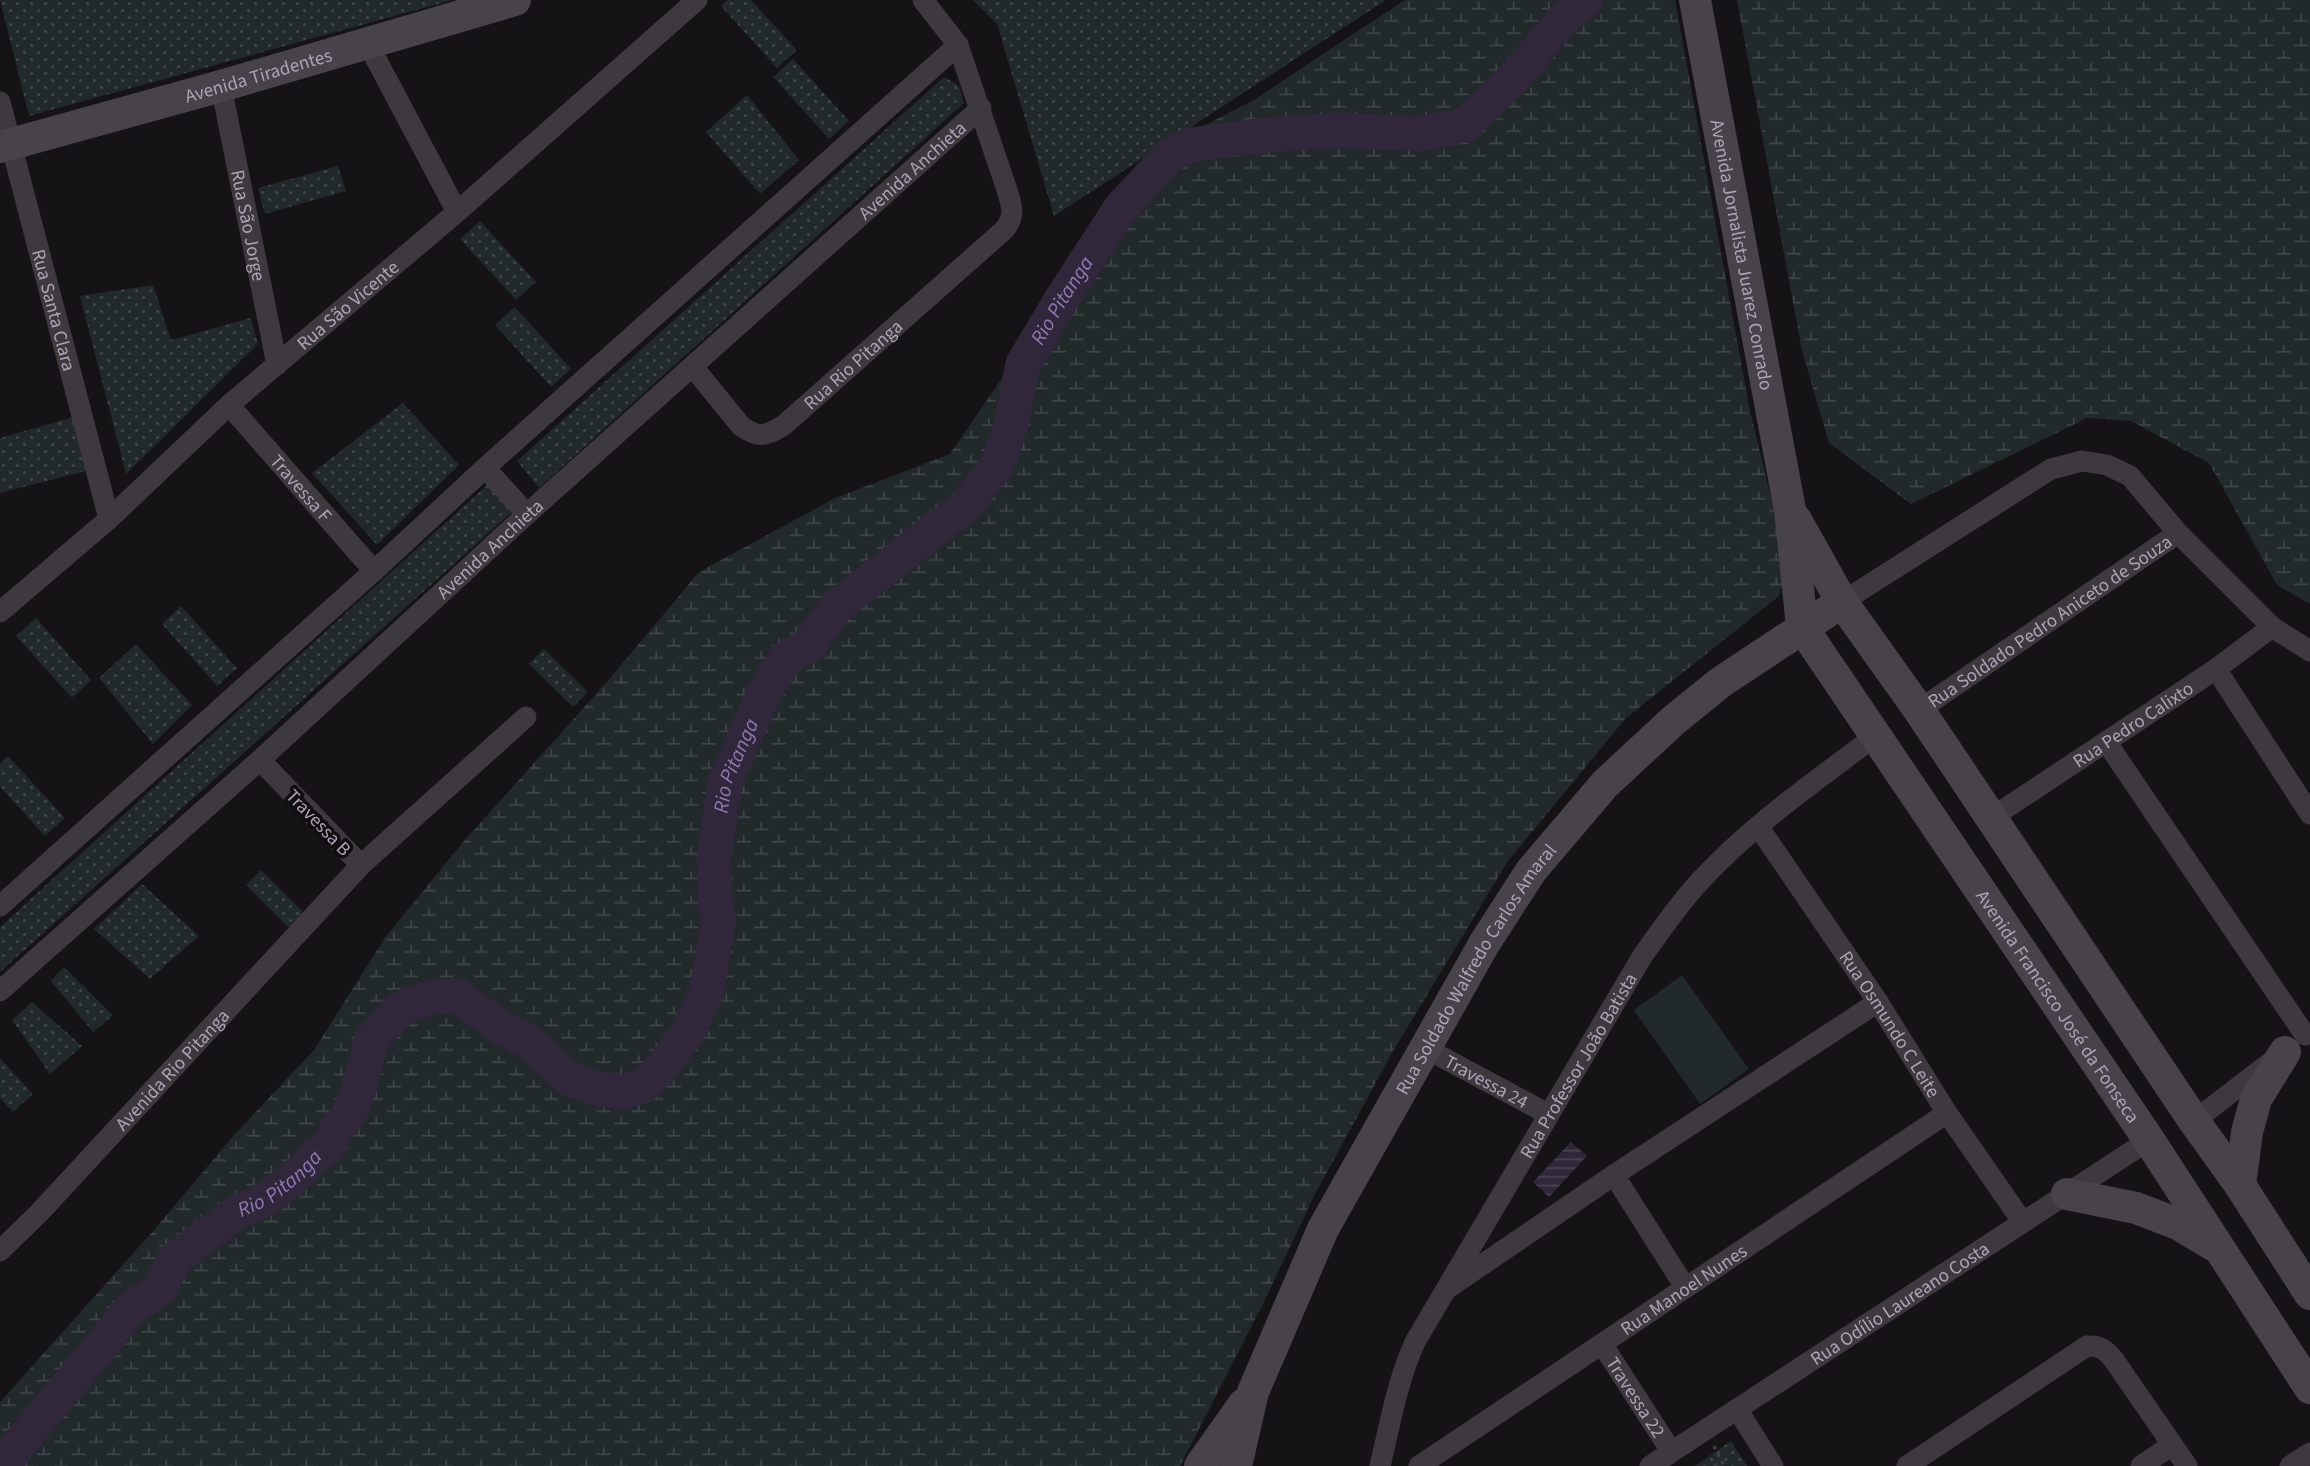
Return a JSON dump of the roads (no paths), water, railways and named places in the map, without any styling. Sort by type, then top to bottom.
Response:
[{"type":"main road","name":"Avenida Tiradentes","points":[[5,145],[221,86],[515,0]]},
{"type":"main road","name":"Avenida Jornalista Juarez Conrado","points":[[1695,0],[1790,510],[1802,627]]},
{"type":"main road","name":"Avenida Jornalista Juarez Conrado","points":[[1790,510],[1842,601]]},
{"type":"main road","name":"Rua Soldado Walfredo Carlos Amaral","points":[[1253,1392],[1270,1346],[1322,1229],[1484,944],[1531,871],[1605,784],[1674,720],[1721,682],[1842,601]]},
{"type":"main road","points":[[1842,601],[1919,710],[2194,1121],[2240,1185],[2303,1283]]},
{"type":"main road","name":"Avenida Francisco José da Fonseca","points":[[1802,627],[2149,1140],[2310,1388]]},
{"type":"main road","points":[[2240,1185],[2247,1132],[2256,1099],[2300,1040]]},
{"type":"main road","points":[[2067,1194],[2146,1212],[2178,1224],[2223,1252]]},
{"type":"main road","points":[[2253,1300],[2271,1297],[2292,1280],[2303,1283]]},
{"type":"main road","points":[[2274,1332],[2278,1319],[2286,1310],[2301,1306],[2310,1308]]},
{"type":"main road","points":[[1200,1466],[1253,1392]]},
{"type":"main road","points":[[1236,1466],[1253,1392]]},
{"type":"street","name":"Rua São Vicente","points":[[0,612],[109,519],[229,405],[457,212],[697,0]]},
{"type":"street","points":[[923,0],[958,45],[981,108]]},
{"type":"street","points":[[368,42],[457,212]]},
{"type":"street","points":[[0,906],[958,45]]},
{"type":"street","name":"Rua São Jorge","points":[[221,86],[276,365]]},
{"type":"street","name":"Rua Santa Clara","points":[[0,102],[5,145],[109,519]]},
{"type":"street","name":"Rua Rio Pitanga","points":[[693,367],[741,426],[751,433],[762,435],[772,432],[784,425],[1004,230],[1012,220],[1010,201],[981,108]]},
{"type":"street","name":"Avenida Anchieta","points":[[0,991],[260,760],[527,514],[981,108]]},
{"type":"street","name":"Travessa F","points":[[229,405],[374,571]]},
{"type":"street","points":[[1842,601],[2037,477],[2051,469],[2082,461],[2107,466],[2130,476],[2178,533],[2272,627],[2310,651]]},
{"type":"street","points":[[485,468],[527,514]]},
{"type":"street","name":"Rua Soldado Pedro Aniceto de Souza","points":[[1919,710],[2178,533]]},
{"type":"street","name":"Rua Pedro Calixto","points":[[1992,818],[2216,669],[2272,627]]},
{"type":"street","points":[[2216,669],[2310,814]]},
{"type":"street","points":[[361,865],[526,718]]},
{"type":"street","name":"Rua Professor João Batista","points":[[1380,1466],[1403,1369],[1415,1342],[1636,966],[1701,880],[1758,826],[1875,736]]},
{"type":"street","points":[[2107,743],[2300,1040],[2194,1121]]},
{"type":"street","name":"Travessa B","points":[[260,760],[361,865],[341,884]]},
{"type":"street","name":"Rua Osmundo C Leite","points":[[1758,826],[1878,1002],[1947,1113],[2022,1221]]},
{"type":"street","name":"Avenida Rio Pitanga","points":[[0,1251],[48,1203],[341,884]]},
{"type":"street","points":[[1447,1289],[1614,1175],[1878,1002]]},
{"type":"street","name":"Travessa 24","points":[[1425,1048],[1548,1114]]},
{"type":"street","name":"Rua Manoel Nunes","points":[[1419,1466],[1947,1113]]},
{"type":"street","name":"Rua Odílio Laureano Costa","points":[[1650,1466],[2149,1140]]},
{"type":"street","points":[[1614,1175],[1685,1287]]},
{"type":"street","name":"Travessa 22","points":[[1602,1344],[1671,1451]]},
{"type":"street","points":[[1907,1466],[2087,1346],[2106,1350],[2187,1466]]},
{"type":"street","points":[[1737,1409],[1773,1466]]},
{"type":"street","points":[[2141,1466],[2172,1445]]},
{"type":"street","points":[[2290,1466],[2310,1453]]},
{"type":"waterway","name":"Rio Pitanga","points":[[1,1466],[133,1307],[159,1290],[175,1259],[238,1211],[268,1198],[328,1148],[336,1130],[350,1113],[371,1041],[396,1013],[410,1004],[436,996],[457,996],[504,1029],[528,1041],[568,1078],[595,1088],[621,1092],[643,1086],[664,1065],[688,1031],[706,993],[719,920],[715,901],[714,859],[725,782],[763,695],[785,659],[810,644],[836,607],[966,505],[998,464],[1012,420],[1023,364],[1120,209],[1171,154],[1190,145],[1257,136],[1339,130],[1420,134],[1464,125],[1511,81],[1567,15],[1586,0]]}]
